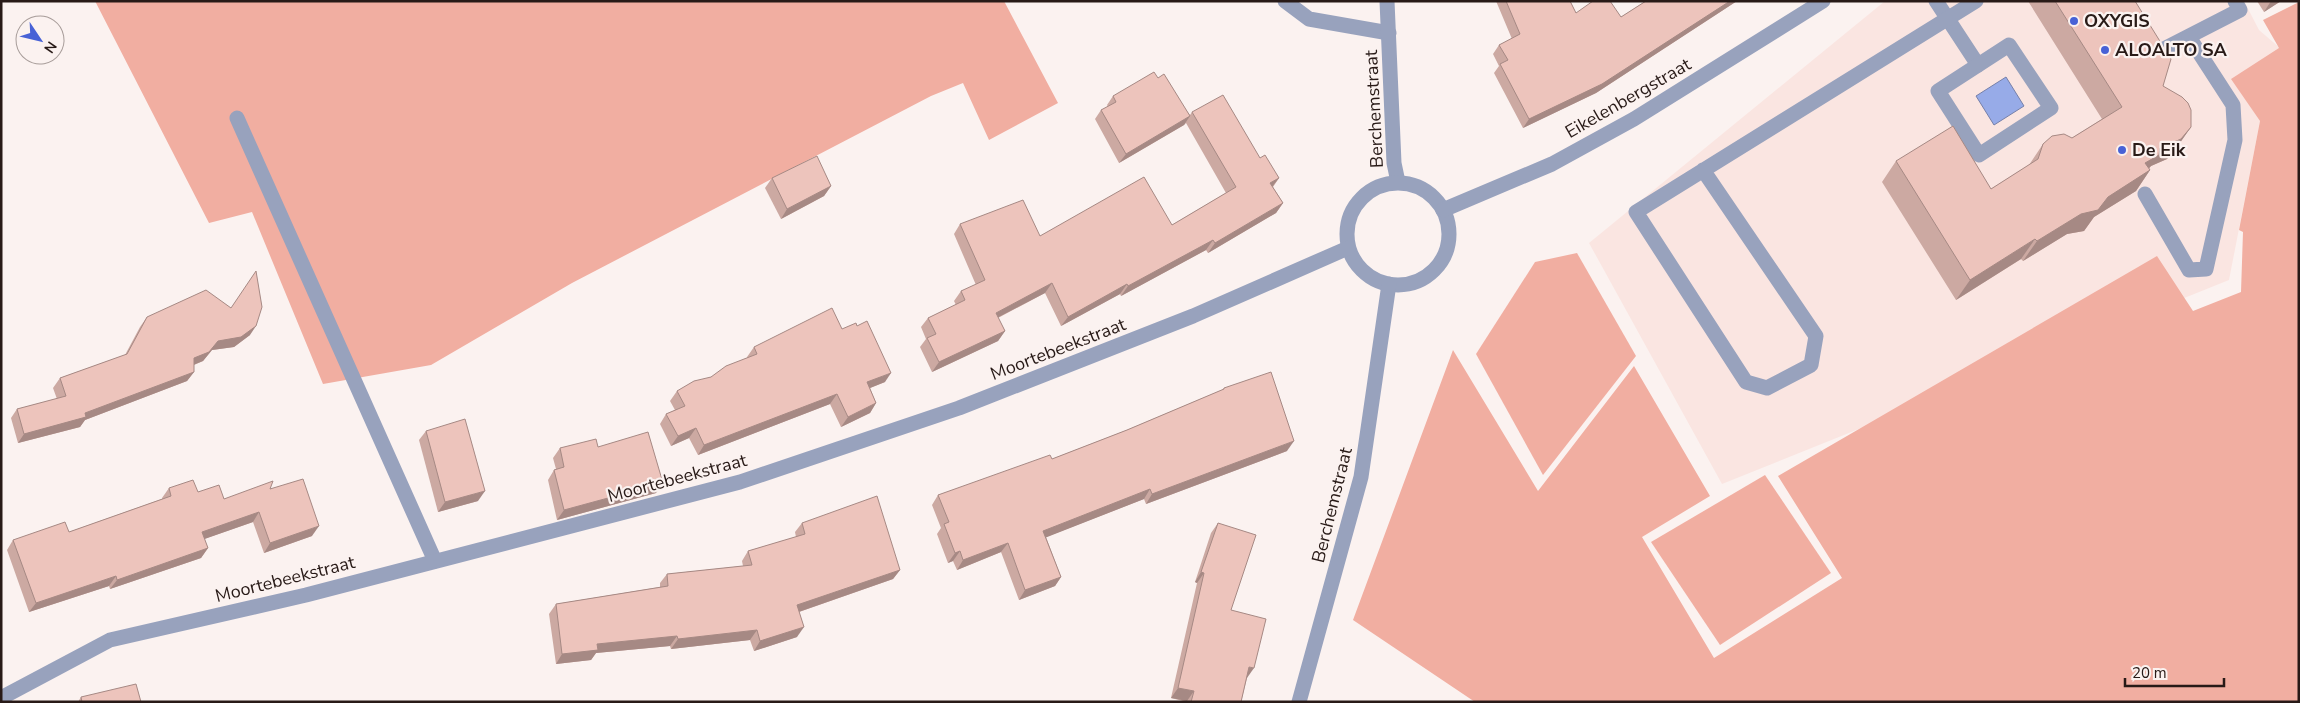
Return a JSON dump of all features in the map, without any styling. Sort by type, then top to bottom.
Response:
[{"type":"street","name":"Berchemstraat","points":[[1285,1],[1308,19],[1389,33]]},
{"type":"street","name":"Berchemstraat","points":[[1387,1],[1394,163],[1398,182]]},
{"type":"street","name":"Eikelenbergstraat","points":[[1443,210],[1561,160],[1634,119],[1823,1]]},
{"type":"street","points":[[1936,1],[1978,65]]},
{"type":"street","points":[[1703,170],[1816,336],[1811,366],[1768,388],[1746,382],[1636,212],[1703,170],[1948,19],[1976,1]]},
{"type":"street","points":[[2164,49],[2240,10],[2235,1]]},
{"type":"street","points":[[2145,194],[2189,270],[2206,269],[2235,140],[2233,105],[2189,37]]},
{"type":"street","points":[[2010,45],[2051,108],[1979,155],[1938,91],[1978,65],[2010,45]]},
{"type":"street","points":[[237,118],[435,561]]},
{"type":"street","name":"Berchemstraat","points":[[1348,248],[1346,232],[1352,212],[1368,191],[1384,184],[1398,182],[1415,185],[1430,194],[1443,210]]},
{"type":"street","points":[[1348,248],[1354,261],[1367,275],[1389,284],[1405,284],[1420,280],[1436,268],[1446,252],[1449,229],[1443,210]]},
{"type":"street","name":"Moortebeekstraat","points":[[1,698],[110,640],[306,595],[740,482],[958,408],[1193,316],[1348,248]]},
{"type":"street","name":"Berchemstraat","points":[[1299,702],[1361,477],[1389,284]]},
{"type":"shaded area","points":[[95,1],[1004,1],[1058,103],[989,140],[963,83],[931,96],[572,283],[431,365],[323,384],[252,212],[209,223]]},
{"type":"shaded area","points":[[1885,1],[2244,1],[2259,30],[2280,48],[2232,79],[2260,121],[2229,280],[1722,484],[1589,243]]},
{"type":"shaded area","points":[[2299,2],[2299,702],[1475,702],[1353,620],[1453,350],[1538,491],[1634,366],[1710,496],[1642,537],[1714,658],[1842,578],[1778,476],[2157,256],[2193,311],[2241,292],[2243,232],[2239,230],[2260,121],[2231,79],[2279,48],[2263,20]]},
{"type":"shaded area","points":[[1577,253],[1636,356],[1543,475],[1476,354],[1535,262]]},
{"type":"shaded area","points":[[1765,475],[1831,573],[1720,645],[1651,542]]},
{"type":"water","points":[[2006,77],[2024,106],[1994,125],[1976,96]]},
{"type":"building","points":[[1506,1],[1570,1],[1576,13],[1593,1],[1610,1],[1621,17],[1646,1],[1730,1],[1602,84],[1529,119],[1500,64],[1508,60],[1499,45],[1520,34]]},
{"type":"building","name":"De Eik","points":[[2055,1],[2135,1],[2171,59],[2163,86],[2182,97],[2188,103],[2191,110],[2191,127],[2181,139],[2160,148],[2159,155],[2145,163],[2150,170],[2108,197],[2098,210],[2081,214],[2037,241],[2035,239],[1970,280],[1896,161],[1953,126],[1991,189],[2038,159],[2043,144],[2052,136],[2064,134],[2072,138],[2122,107]]},
{"type":"building","points":[[1154,72],[1158,78],[1164,74],[1190,116],[1126,154],[1101,110],[1116,102],[1113,96]]},
{"type":"building","points":[[1223,95],[1260,158],[1265,155],[1279,178],[1270,183],[1283,203],[1215,243],[1213,240],[1068,317],[1052,283],[996,313],[1005,331],[939,362],[927,338],[936,334],[928,318],[965,300],[961,291],[985,280],[960,224],[1023,200],[1040,236],[1144,177],[1172,225],[1236,187],[1192,112]]},
{"type":"building","points":[[817,156],[831,186],[787,209],[772,178]]},
{"type":"building","points":[[256,271],[262,307],[256,326],[241,337],[218,341],[209,352],[194,358],[194,372],[85,413],[86,417],[24,434],[17,409],[66,396],[60,378],[127,354],[147,317],[206,290],[231,308]]},
{"type":"building","points":[[832,308],[842,329],[856,323],[857,326],[867,321],[891,373],[867,382],[876,403],[848,417],[837,394],[704,445],[696,428],[678,436],[666,414],[685,406],[677,391],[694,381],[711,377],[726,366],[757,354],[754,347]]},
{"type":"building","points":[[1271,372],[1294,441],[1152,494],[1150,489],[1043,531],[1061,577],[1025,590],[1008,543],[963,560],[960,551],[955,553],[944,524],[949,522],[938,495],[1050,455],[1052,459],[1127,430],[1224,388]]},
{"type":"building","points":[[465,419],[485,491],[445,502],[426,431]]},
{"type":"building","points":[[648,432],[663,483],[564,510],[554,470],[564,467],[560,448],[596,439],[598,447]]},
{"type":"building","points":[[303,479],[319,526],[270,543],[259,512],[202,532],[208,548],[117,580],[116,576],[36,603],[13,540],[65,522],[69,532],[171,496],[169,488],[193,480],[198,492],[219,485],[224,499],[273,481],[270,489]]},
{"type":"building","points":[[877,496],[900,570],[797,605],[804,627],[760,641],[757,630],[678,639],[677,636],[597,644],[598,650],[562,654],[556,604],[668,586],[667,574],[752,565],[748,551],[805,534],[802,523]]},
{"type":"building","points":[[1218,523],[1256,535],[1231,610],[1266,619],[1254,668],[1249,667],[1241,702],[1191,702],[1194,691],[1178,688],[1204,573],[1201,572]]},
{"type":"building","points":[[136,684],[141,702],[82,702],[81,697]]},
{"type":"place","name":"OXYGIS","points":[[2074,21]]},
{"type":"place","name":"ALOALTO SA","points":[[2105,50]]},
{"type":"place","name":"De Eik","points":[[2122,150]]}]
